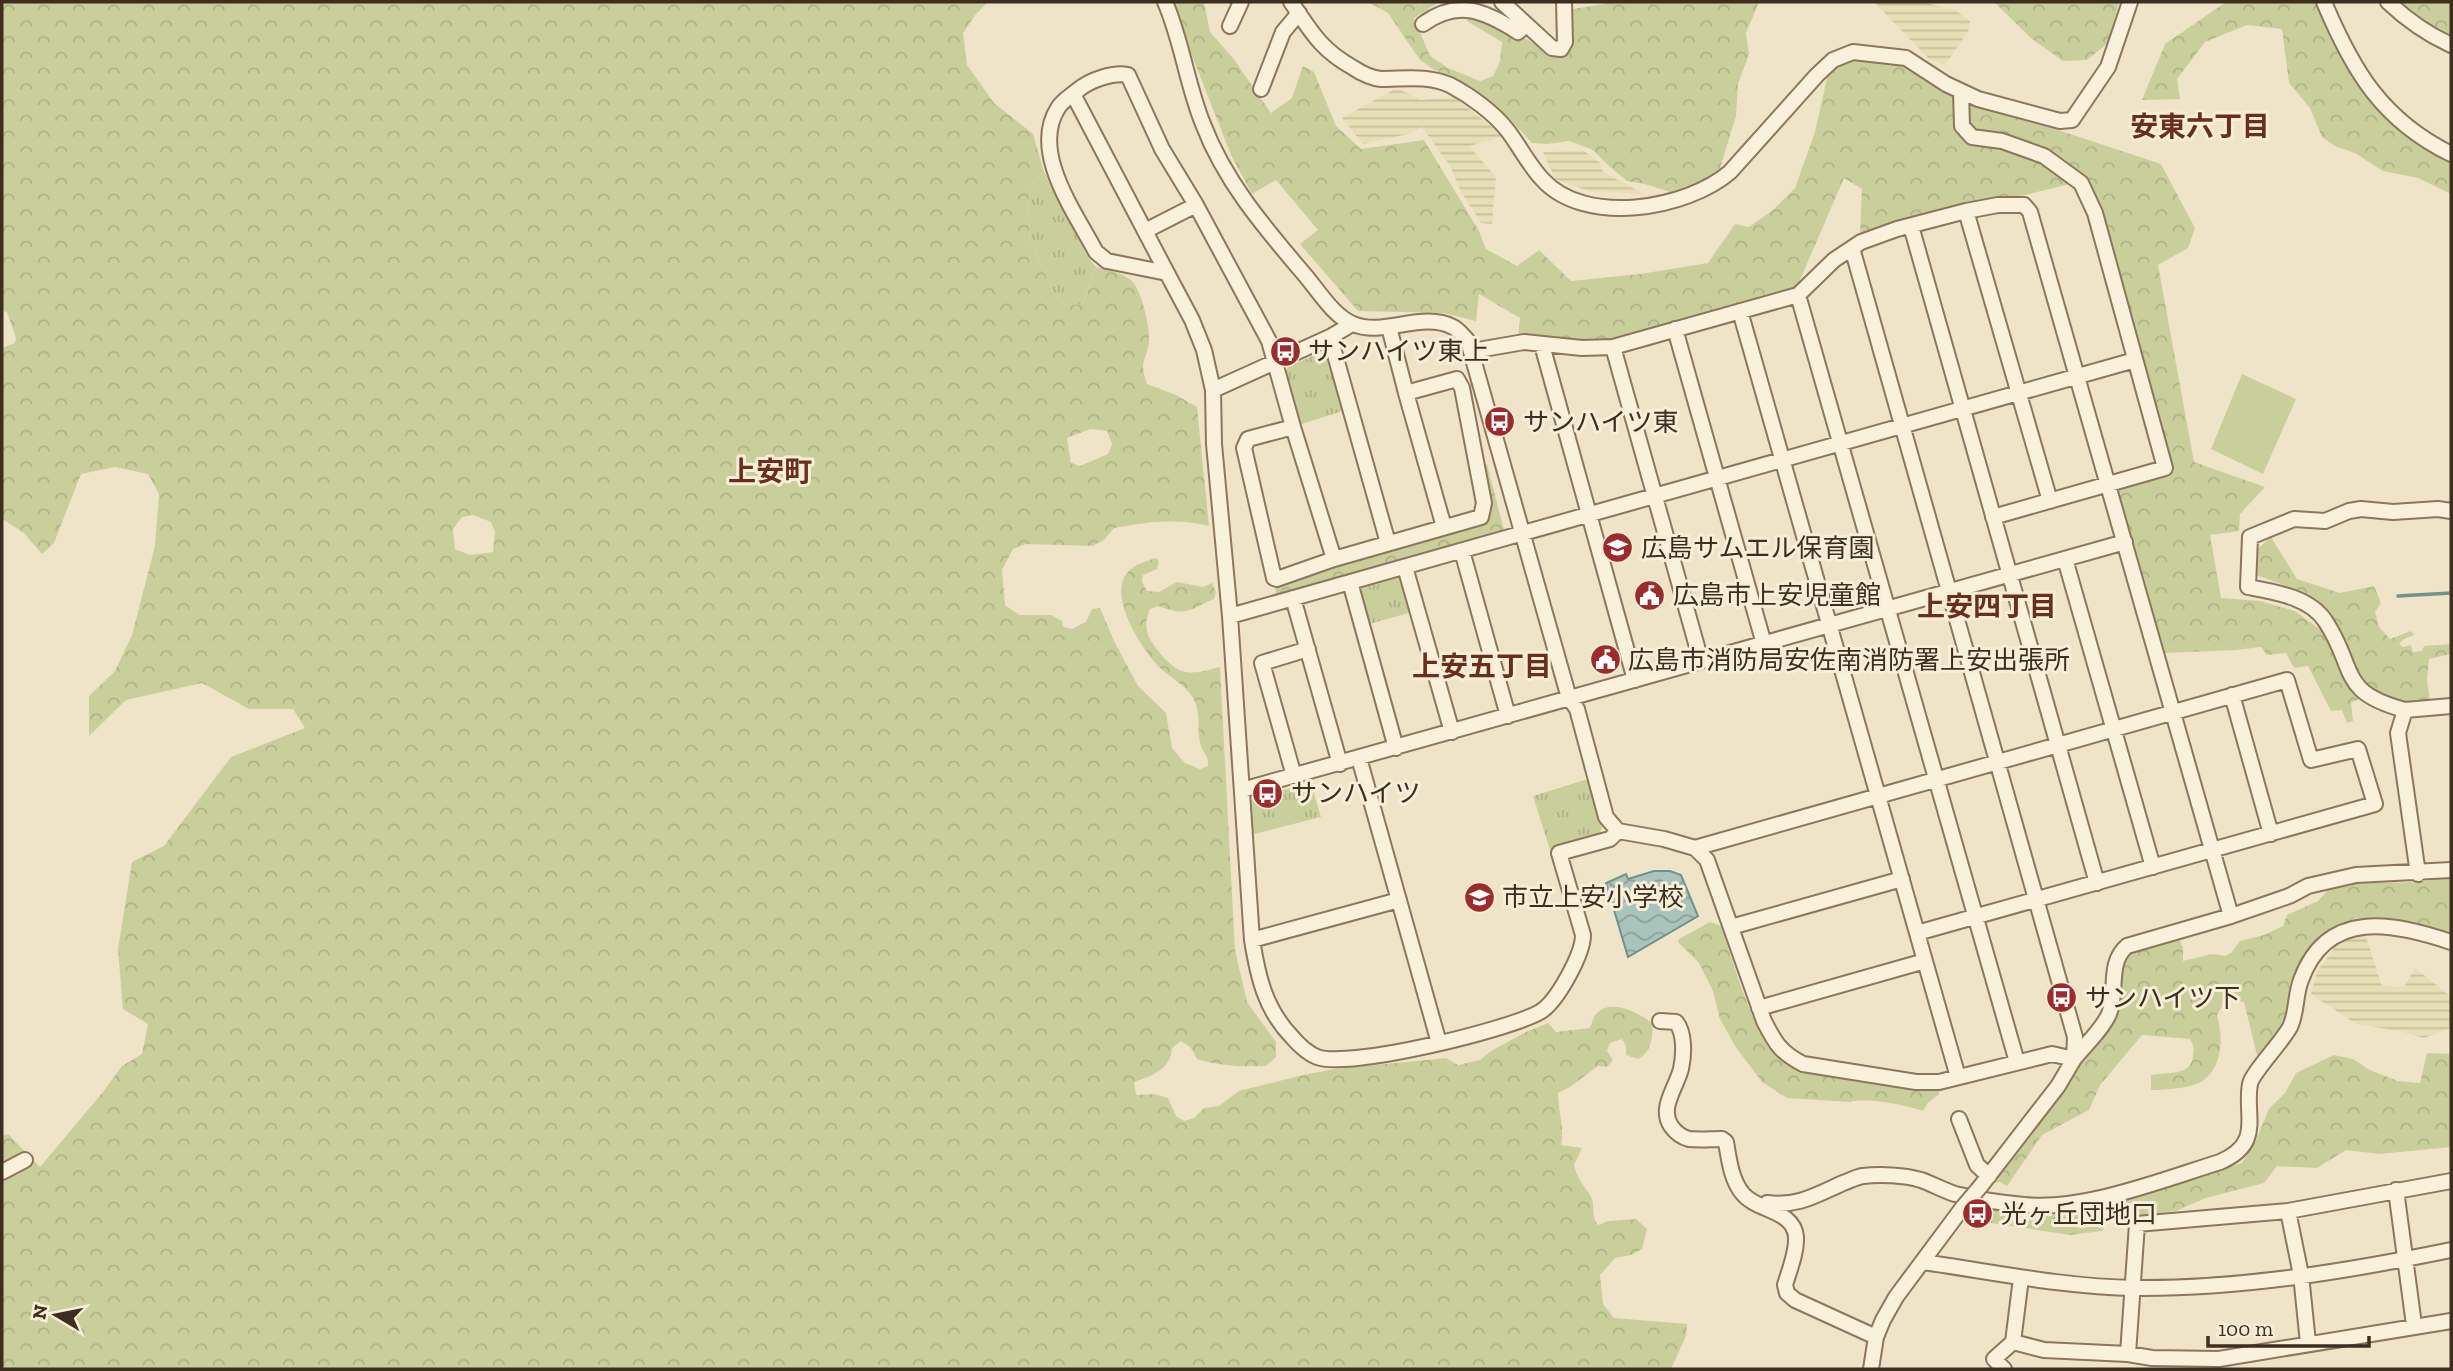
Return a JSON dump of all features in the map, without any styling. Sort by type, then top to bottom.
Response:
[{"type":"street","points":[[1164,2],[1202,123],[1213,149],[1234,186],[1332,306],[1352,324],[1370,328],[1441,323],[1455,328],[1468,341],[1569,698],[1577,709],[1606,817],[1618,831],[1664,839],[1695,848],[1707,860],[1759,1008],[1775,1043],[1788,1056],[1803,1064],[1916,1082],[1939,1082],[2052,1054],[2074,1059]]},
{"type":"street","points":[[1230,26],[1241,2]]},
{"type":"street","points":[[1423,24],[1436,9],[1450,2],[1457,2],[1482,9],[1517,32],[1526,25]]},
{"type":"street","points":[[1502,2],[1552,48],[1561,49],[1566,42],[1564,2]]},
{"type":"street","points":[[1295,7],[1318,41],[1334,57],[1366,75],[1377,79],[1411,76],[1450,85],[1483,107],[1499,120],[1542,179],[1552,188],[1576,200],[1633,208],[1660,204],[1716,184],[1730,172],[1817,75],[1842,54],[1853,52],[1906,58],[1946,84],[1978,99],[2060,121],[2072,120],[2108,67],[2130,2]]},
{"type":"street","points":[[2324,2],[2351,61],[2366,85],[2391,113],[2424,141],[2451,154]]},
{"type":"street","points":[[2388,2],[2426,33],[2451,45]]},
{"type":"street","points":[[1261,89],[1295,7]]},
{"type":"street","points":[[1167,273],[1107,261],[1096,252],[1054,172],[1048,132],[1058,107],[1084,85],[1118,73],[1128,75],[1162,149],[1196,205],[1269,341],[1334,559]]},
{"type":"street","points":[[1961,91],[1962,126],[1972,137],[2002,141],[2044,156],[2081,183],[2095,213],[2165,468],[1993,517]]},
{"type":"street","points":[[1073,94],[1167,273],[1204,350],[1213,390],[1213,444],[1230,616],[1252,940],[1258,976],[1266,1001],[1279,1024],[1299,1045],[1316,1057],[1332,1060],[1411,1051],[1499,1027],[1540,1012],[1553,1001],[1583,947],[1583,935],[1559,853],[1610,839],[1618,831]]},
{"type":"street","points":[[1145,231],[1196,205]]},
{"type":"street","points":[[1472,351],[1524,342],[1583,348],[1613,347],[1798,295],[1834,260],[1861,242],[1966,211],[1998,205],[2024,205],[2030,212],[2231,916]]},
{"type":"street","points":[[1966,211],[2050,501]]},
{"type":"street","points":[[1911,226],[2096,883]]},
{"type":"street","points":[[1852,248],[2075,1037],[2074,1059]]},
{"type":"street","points":[[1798,295],[2017,1062]]},
{"type":"street","points":[[1741,311],[1958,1077]]},
{"type":"street","points":[[1213,390],[1330,337],[1352,324]]},
{"type":"street","points":[[1389,327],[1444,527]]},
{"type":"street","points":[[1675,329],[1764,644]]},
{"type":"street","points":[[1330,337],[1388,543]]},
{"type":"street","points":[[1542,345],[1635,680]]},
{"type":"street","points":[[1613,347],[1701,661]]},
{"type":"street","points":[[1230,616],[2135,360]]},
{"type":"street","points":[[1293,427],[1248,439],[1244,448],[1274,578],[1277,579],[1334,559],[1481,517],[1484,503],[1462,388],[1457,379],[1406,393]]},
{"type":"street","points":[[2451,511],[2438,509],[2393,512],[2361,509],[2325,521],[2294,519],[2250,537],[2249,587],[2285,594],[2312,608],[2326,621],[2356,685],[2365,695],[2381,704],[2405,710],[2451,706]]},
{"type":"street","points":[[1242,790],[2125,542]]},
{"type":"street","points":[[1462,551],[1508,716]]},
{"type":"street","points":[[2066,559],[2153,867]]},
{"type":"street","points":[[1405,567],[1452,732]]},
{"type":"street","points":[[1350,582],[1396,748]]},
{"type":"street","points":[[1293,598],[1340,764]]},
{"type":"street","points":[[1294,776],[1262,663],[1308,649]]},
{"type":"street","points":[[1695,848],[2113,727],[2287,680],[2311,760],[2358,749],[2375,804],[1917,933]]},
{"type":"street","points":[[2232,695],[2271,834]]},
{"type":"street","points":[[2405,710],[2398,733],[2418,874]]},
{"type":"street","points":[[1359,758],[1439,1043]]},
{"type":"street","points":[[1871,1369],[1876,1337],[1896,1297],[2057,1086],[2074,1059],[2108,1018],[2112,1007],[2118,953],[2127,946],[2231,916],[2290,896],[2308,886],[2356,875],[2418,874],[2451,870]]},
{"type":"street","points":[[1731,927],[1902,879]]},
{"type":"street","points":[[1252,940],[1399,900]]},
{"type":"street","points":[[1763,1207],[1767,1203],[1793,1204],[1813,1198],[1862,1176],[1897,1175],[1922,1180],[1936,1188],[1959,1195],[2023,1205],[2072,1204],[2220,1162],[2231,1157],[2244,1142],[2251,1128],[2251,1080],[2289,1029],[2301,978],[2323,945],[2335,936],[2358,926],[2370,925],[2390,926],[2451,942]]},
{"type":"street","points":[[1759,1008],[1925,961]]},
{"type":"street","points":[[1660,1021],[1676,1022],[1681,1028],[1681,1069],[1668,1103],[1666,1115],[1669,1123],[1676,1133],[1687,1139],[1722,1139],[1726,1142],[1732,1171],[1741,1192],[1748,1199],[1786,1218],[1793,1226],[1796,1238],[1785,1285],[1787,1293],[1795,1300],[1876,1337]]},
{"type":"street","points":[[1959,1119],[1984,1181]]},
{"type":"street","points":[[2,1172],[25,1160]]},
{"type":"street","points":[[2129,1354],[2137,1224],[2288,1211],[2451,1181]]},
{"type":"street","points":[[2396,1190],[2414,1325]]},
{"type":"street","points":[[2288,1211],[2301,1275],[2308,1343]]},
{"type":"street","points":[[1923,1262],[2021,1278],[2132,1288],[2203,1287],[2301,1275],[2451,1250]]},
{"type":"street","points":[[2004,1369],[1994,1359],[2013,1342],[2021,1278]]},
{"type":"street","points":[[2013,1342],[2044,1350],[2129,1354],[2152,1358],[2218,1359],[2451,1321]]},
{"type":"shaded area","points":[[1874,2],[1923,2],[1955,10],[1970,21],[1969,30],[1945,65],[1929,59]]},
{"type":"shaded area","points":[[1395,89],[1420,100],[1454,97],[1503,136],[1469,146],[1496,177],[1492,224],[1481,223],[1461,192],[1450,166],[1422,127],[1408,134],[1363,144],[1342,118]]},
{"type":"shaded area","points":[[1584,151],[1600,163],[1603,172],[1644,194],[1589,191],[1555,179],[1543,152]]},
{"type":"shaded area","points":[[2364,931],[2382,986],[2404,987],[2415,968],[2451,997],[2451,1028],[2424,1038],[2356,1024],[2311,994],[2317,972],[2335,947]]},
{"type":"green space","points":[[2,2],[988,2],[963,33],[967,65],[994,103],[1033,134],[1044,172],[1034,180],[1028,202],[1030,239],[1054,295],[1067,306],[1082,304],[1096,267],[1120,274],[1132,281],[1145,310],[1148,329],[1149,343],[1143,366],[1147,384],[1176,395],[1197,407],[1209,526],[1185,522],[1150,523],[1114,528],[1104,540],[1092,546],[1026,544],[1013,549],[1002,570],[1005,605],[1019,615],[1051,615],[1062,621],[1063,627],[1072,629],[1086,622],[1092,609],[1100,608],[1138,686],[1166,713],[1172,748],[1185,763],[1200,769],[1208,766],[1208,763],[1201,746],[1196,704],[1190,693],[1157,665],[1142,645],[1128,618],[1121,591],[1124,579],[1131,569],[1156,558],[1159,562],[1157,569],[1143,575],[1142,582],[1147,591],[1159,592],[1177,582],[1203,587],[1212,583],[1216,592],[1214,599],[1188,611],[1158,606],[1150,609],[1146,628],[1156,648],[1177,669],[1197,672],[1220,667],[1235,950],[1247,1002],[1276,1042],[1276,1057],[1266,1066],[1214,1063],[1197,1059],[1191,1048],[1181,1041],[1172,1048],[1171,1056],[1164,1067],[1134,1082],[1136,1095],[1154,1094],[1168,1098],[1176,1116],[1184,1121],[1194,1118],[1204,1108],[1219,1106],[1239,1091],[1303,1075],[1334,1069],[1446,1058],[1458,1065],[1480,1060],[1491,1051],[1548,1023],[1556,1032],[1590,1028],[1596,1015],[1603,1009],[1618,1007],[1634,1012],[1653,1024],[1649,1049],[1638,1059],[1626,1055],[1626,1046],[1622,1039],[1610,1043],[1607,1051],[1613,1060],[1607,1067],[1598,1066],[1558,1093],[1561,1145],[1582,1148],[1574,1165],[1592,1200],[1594,1218],[1598,1225],[1609,1221],[1636,1219],[1647,1229],[1642,1249],[1631,1255],[1615,1258],[1600,1275],[1603,1304],[1614,1318],[1687,1324],[1686,1336],[1671,1369],[2,1369],[2,1136],[8,1134],[40,1167],[122,1066],[142,1054],[148,1024],[123,1009],[118,949],[132,862],[164,846],[231,757],[305,728],[293,709],[249,709],[202,683],[126,700],[89,736],[89,696],[115,671],[132,635],[155,546],[159,494],[148,474],[115,467],[81,474],[54,543],[42,554],[24,533],[2,519],[2,348],[15,343],[16,338],[7,312],[2,311]],"holes":[[[1090,429],[1107,431],[1112,444],[1108,454],[1080,466],[1071,463],[1067,438]],[[473,515],[491,522],[495,532],[493,552],[470,555],[455,549],[453,529],[462,517]]]},
{"type":"green space","points":[[1171,2],[1204,2],[1210,32],[1233,58],[1271,113],[1292,98],[1303,66],[1314,72],[1336,126],[1361,149],[1424,140],[1479,231],[1486,249],[1517,266],[1539,250],[1571,281],[1708,263],[1735,224],[1749,227],[1773,210],[1795,188],[1815,132],[1827,78],[1841,61],[1870,59],[1900,63],[1969,105],[2040,124],[2161,164],[2195,228],[2188,248],[2158,265],[2194,462],[2265,487],[2240,514],[2239,531],[2210,535],[2221,598],[2260,601],[2295,611],[2318,628],[2333,615],[2298,590],[2256,575],[2255,551],[2271,537],[2297,579],[2340,593],[2374,586],[2381,603],[2375,612],[2379,627],[2390,639],[2411,631],[2414,635],[2399,644],[2403,647],[2411,645],[2413,652],[2422,651],[2424,646],[2451,644],[2451,654],[2429,659],[2427,679],[2430,701],[2402,703],[2375,691],[2351,703],[2353,721],[2347,723],[2342,710],[2331,711],[2308,666],[2294,668],[2286,653],[2267,655],[2261,647],[2164,653],[2117,491],[2171,473],[2086,180],[1860,235],[1862,189],[1844,178],[1797,287],[1612,342],[1518,338],[1520,318],[1479,294],[1476,321],[1444,313],[1358,311],[1300,244],[1318,230],[1276,180],[1252,194],[1231,155]]},
{"type":"green space","points":[[1368,2],[1439,2],[1414,18],[1430,56],[1448,68],[1480,81],[1493,76],[1500,62],[1502,42],[1467,21],[1471,13],[1516,39],[1527,39],[1553,57],[1561,54],[1570,45],[1573,9],[1606,2],[1759,2],[1746,33],[1749,54],[1738,84],[1736,116],[1718,175],[1670,192],[1627,181],[1593,150],[1569,141],[1532,143],[1510,119],[1470,86],[1420,60],[1388,13]]},
{"type":"green space","points":[[1994,2],[2119,2],[2109,42],[2087,60],[2063,61],[2032,39]]},
{"type":"green space","points":[[2226,2],[2316,2],[2355,77],[2385,116],[2404,133],[2451,162],[2451,194],[2418,178],[2383,171],[2322,137],[2310,108],[2289,83],[2282,29],[2247,25],[2205,42],[2177,79],[2180,99],[2142,100],[2165,44]]},
{"type":"green space","points":[[2393,2],[2451,2],[2451,36],[2406,13]]},
{"type":"green space","points":[[1044,172],[1089,259],[1096,267],[1082,304],[1067,306],[1054,295],[1030,239],[1028,202],[1034,180]]},
{"type":"green space","points":[[1319,353],[1329,356],[1346,410],[1299,425],[1284,377],[1288,367]]},
{"type":"green space","points":[[2242,374],[2296,399],[2263,474],[2211,449]]},
{"type":"green space","points":[[1487,464],[1505,534],[1277,598],[1274,584],[1483,521],[1479,467]]},
{"type":"green space","points":[[1397,575],[1402,577],[1412,612],[1366,625],[1357,592],[1361,585]]},
{"type":"green space","points":[[1591,778],[1602,828],[1600,834],[1550,850],[1533,796]]},
{"type":"green space","points":[[1311,783],[1321,817],[1251,835],[1249,804],[1255,797]]},
{"type":"green space","points":[[2451,877],[2451,937],[2377,918],[2355,918],[2335,927],[2320,941],[2289,985],[2293,995],[2290,1016],[2279,1037],[2259,1063],[2244,1002],[2223,998],[2217,1015],[2220,1051],[2209,1076],[2197,1084],[2151,1090],[2151,1075],[2178,1072],[2188,1067],[2193,1056],[2193,1047],[2190,1039],[2142,1035],[2100,1085],[2089,1110],[2042,1135],[2007,1186],[2000,1182],[1984,1183],[2112,1019],[2122,955],[2129,948],[2179,938],[2183,948],[2183,961],[2212,954],[2225,956],[2231,953],[2240,941],[2264,935],[2283,926],[2287,915],[2318,901],[2330,888],[2356,883],[2420,882]]},
{"type":"green space","points":[[1710,922],[1721,926],[1738,978],[1762,1036],[1782,1061],[1811,1072],[1833,1076],[1939,1088],[1939,1094],[1923,1111],[1877,1101],[1787,1098],[1762,1082],[1735,1046],[1720,1019],[1713,991],[1699,963],[1678,942]]},
{"type":"green space","points":[[2427,1053],[2451,1054],[2451,1147],[2380,1154],[2346,1150],[2317,1168],[2277,1166],[2264,1183],[2206,1198],[2178,1210],[2130,1220],[2129,1210],[2112,1215],[2102,1231],[2070,1235],[1971,1220],[1982,1205],[2050,1216],[2134,1196],[2242,1163],[2257,1138],[2269,1109],[2285,1093],[2296,1073],[2334,1055],[2353,1059],[2370,1070],[2398,1081],[2420,1083]]},
{"type":"water","points":[[1654,871],[1670,871],[1681,875],[1698,916],[1628,957],[1606,883],[1626,874],[1628,879]]},
{"type":"waterway","points":[[2398,596],[2451,593]]},
{"type":"place","name":"サンハイツ東上","points":[[1285,351]]},
{"type":"place","name":"サンハイツ東","points":[[1500,422]]},
{"type":"place","name":"広島サムエル保育園","points":[[1618,548]]},
{"type":"place","name":"広島市上安児童館","points":[[1650,595]]},
{"type":"place","name":"広島市消防局安佐南消防署上安出張所","points":[[1605,660]]},
{"type":"place","name":"サンハイツ","points":[[1268,793]]},
{"type":"place","name":"市立上安小学校","points":[[1479,897]]},
{"type":"place","name":"サンハイツ下","points":[[2062,998]]},
{"type":"place","name":"光ヶ丘団地口","points":[[1978,1214]]},
{"type":"district","name":"安東六丁目","points":[[2200,126]]},
{"type":"district","name":"上安町","points":[[770,471]]},
{"type":"district","name":"上安四丁目","points":[[1987,606]]},
{"type":"district","name":"上安五丁目","points":[[1482,666]]}]
